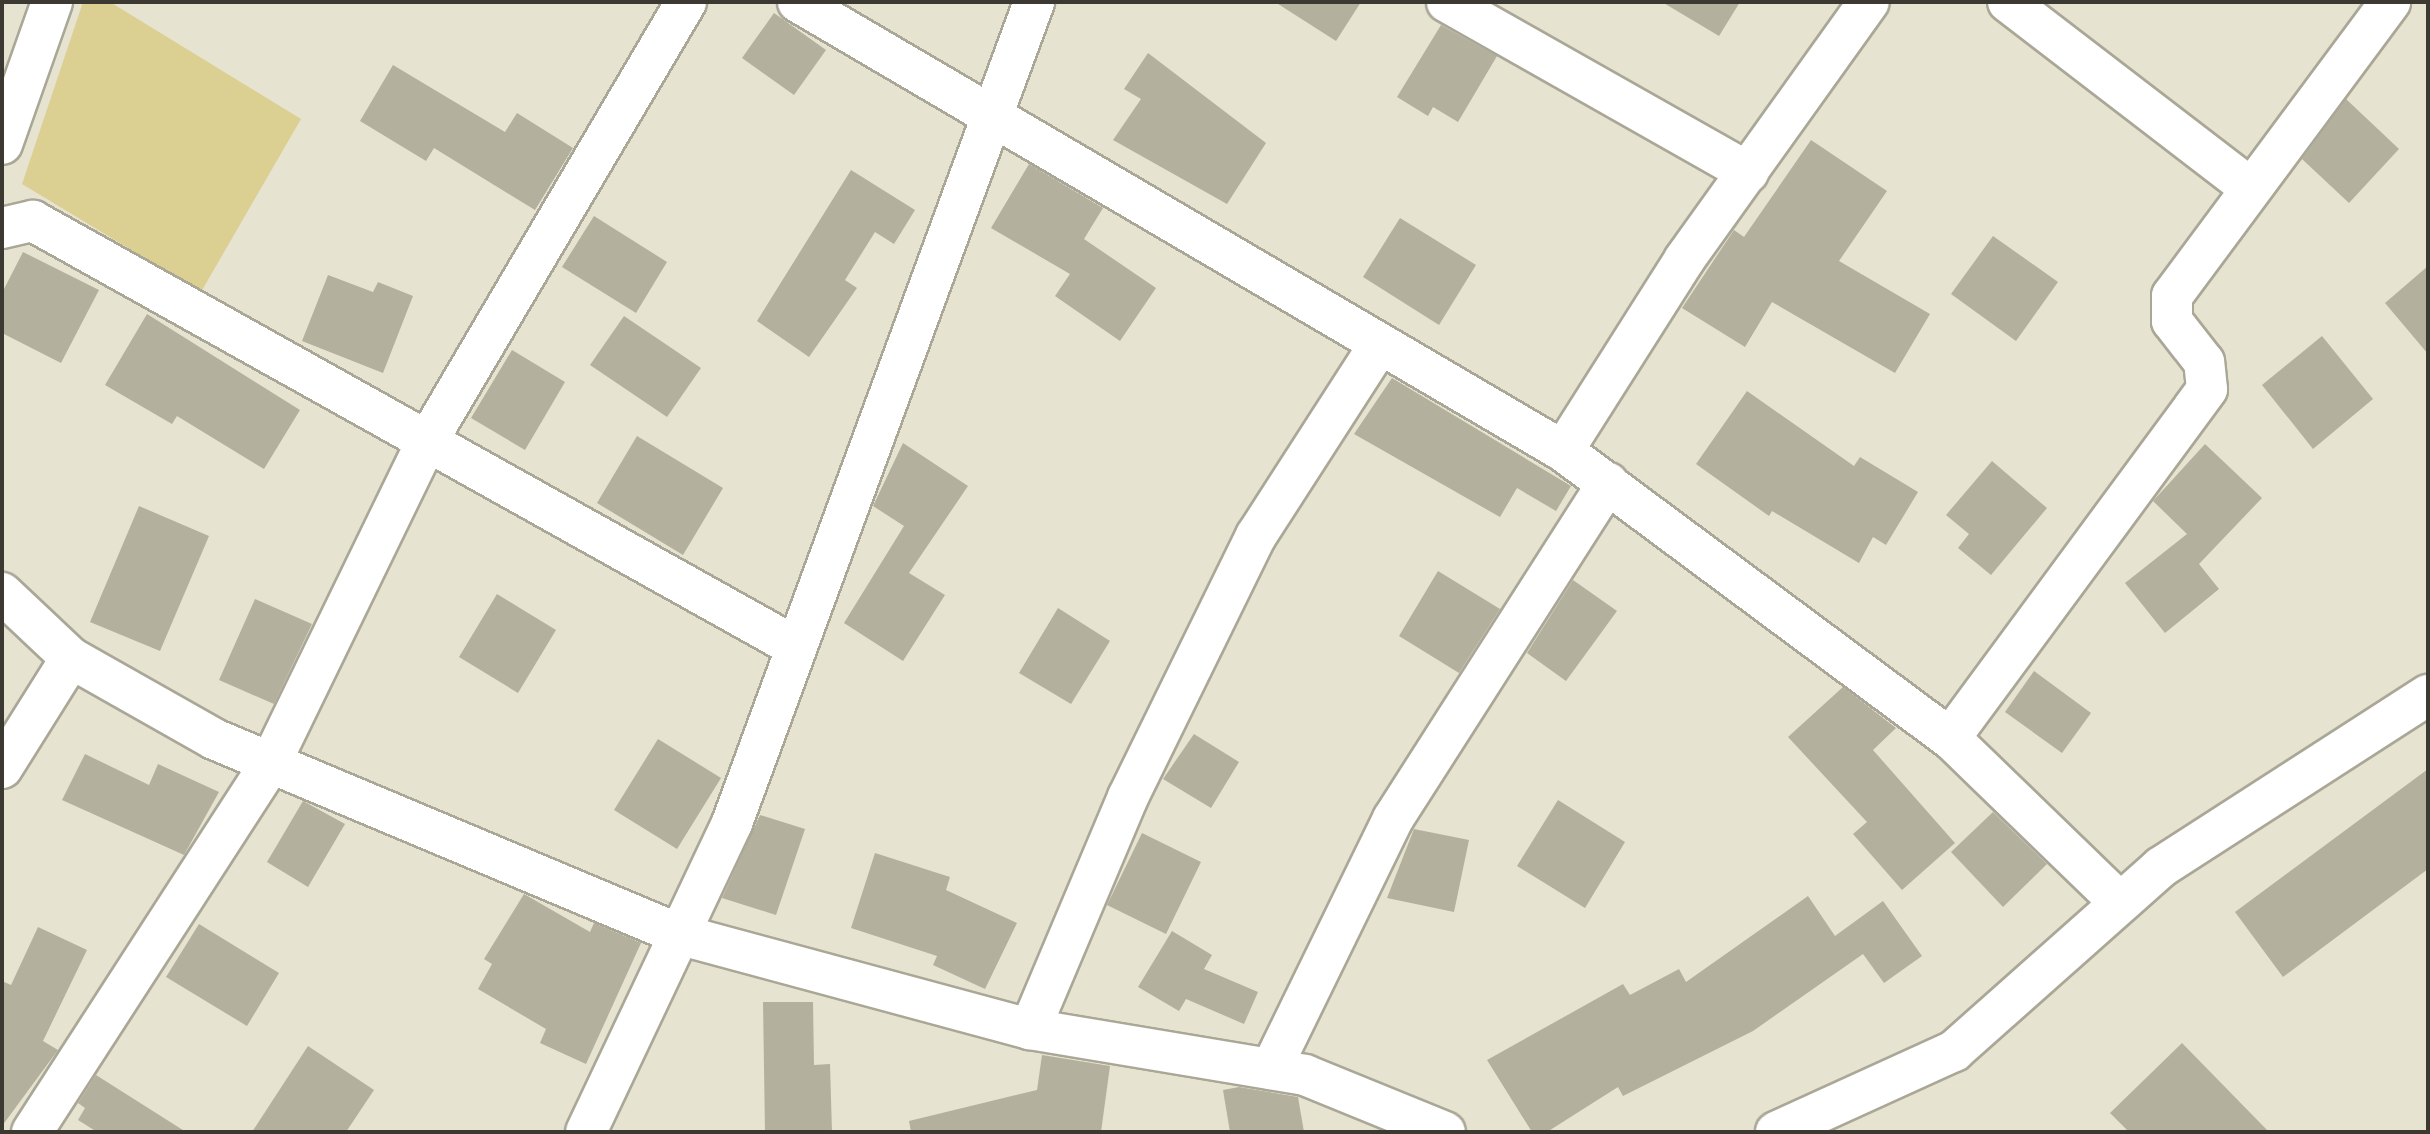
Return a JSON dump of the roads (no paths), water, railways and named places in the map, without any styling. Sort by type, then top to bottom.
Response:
[{"type":"street","points":[[2,144],[52,2]]},
{"type":"street","points":[[32,1132],[270,764],[425,445],[686,2]]},
{"type":"street","points":[[798,2],[989,118],[1563,451],[1950,738],[2120,903]]},
{"type":"street","points":[[586,1132],[732,823],[1034,2]]},
{"type":"street","points":[[1447,2],[1748,172]]},
{"type":"street","points":[[1563,451],[1748,172],[1869,2]]},
{"type":"street","points":[[2008,2],[2249,187]]},
{"type":"street","points":[[1950,738],[2207,389],[2204,362],[2172,321],[2172,296],[2249,187],[2390,2]]},
{"type":"street","points":[[2,228],[33,221],[425,445],[796,647]]},
{"type":"street","points":[[1030,1029],[1128,797],[1256,536],[1379,345]]},
{"type":"street","points":[[1271,1069],[1393,819],[1608,483]]},
{"type":"street","points":[[2,593],[71,658],[270,764],[681,935],[1030,1029],[1305,1075],[1445,1132]]},
{"type":"street","points":[[2,768],[71,658]]},
{"type":"street","points":[[1776,1132],[1954,1051],[2161,867],[2428,695]]}]
